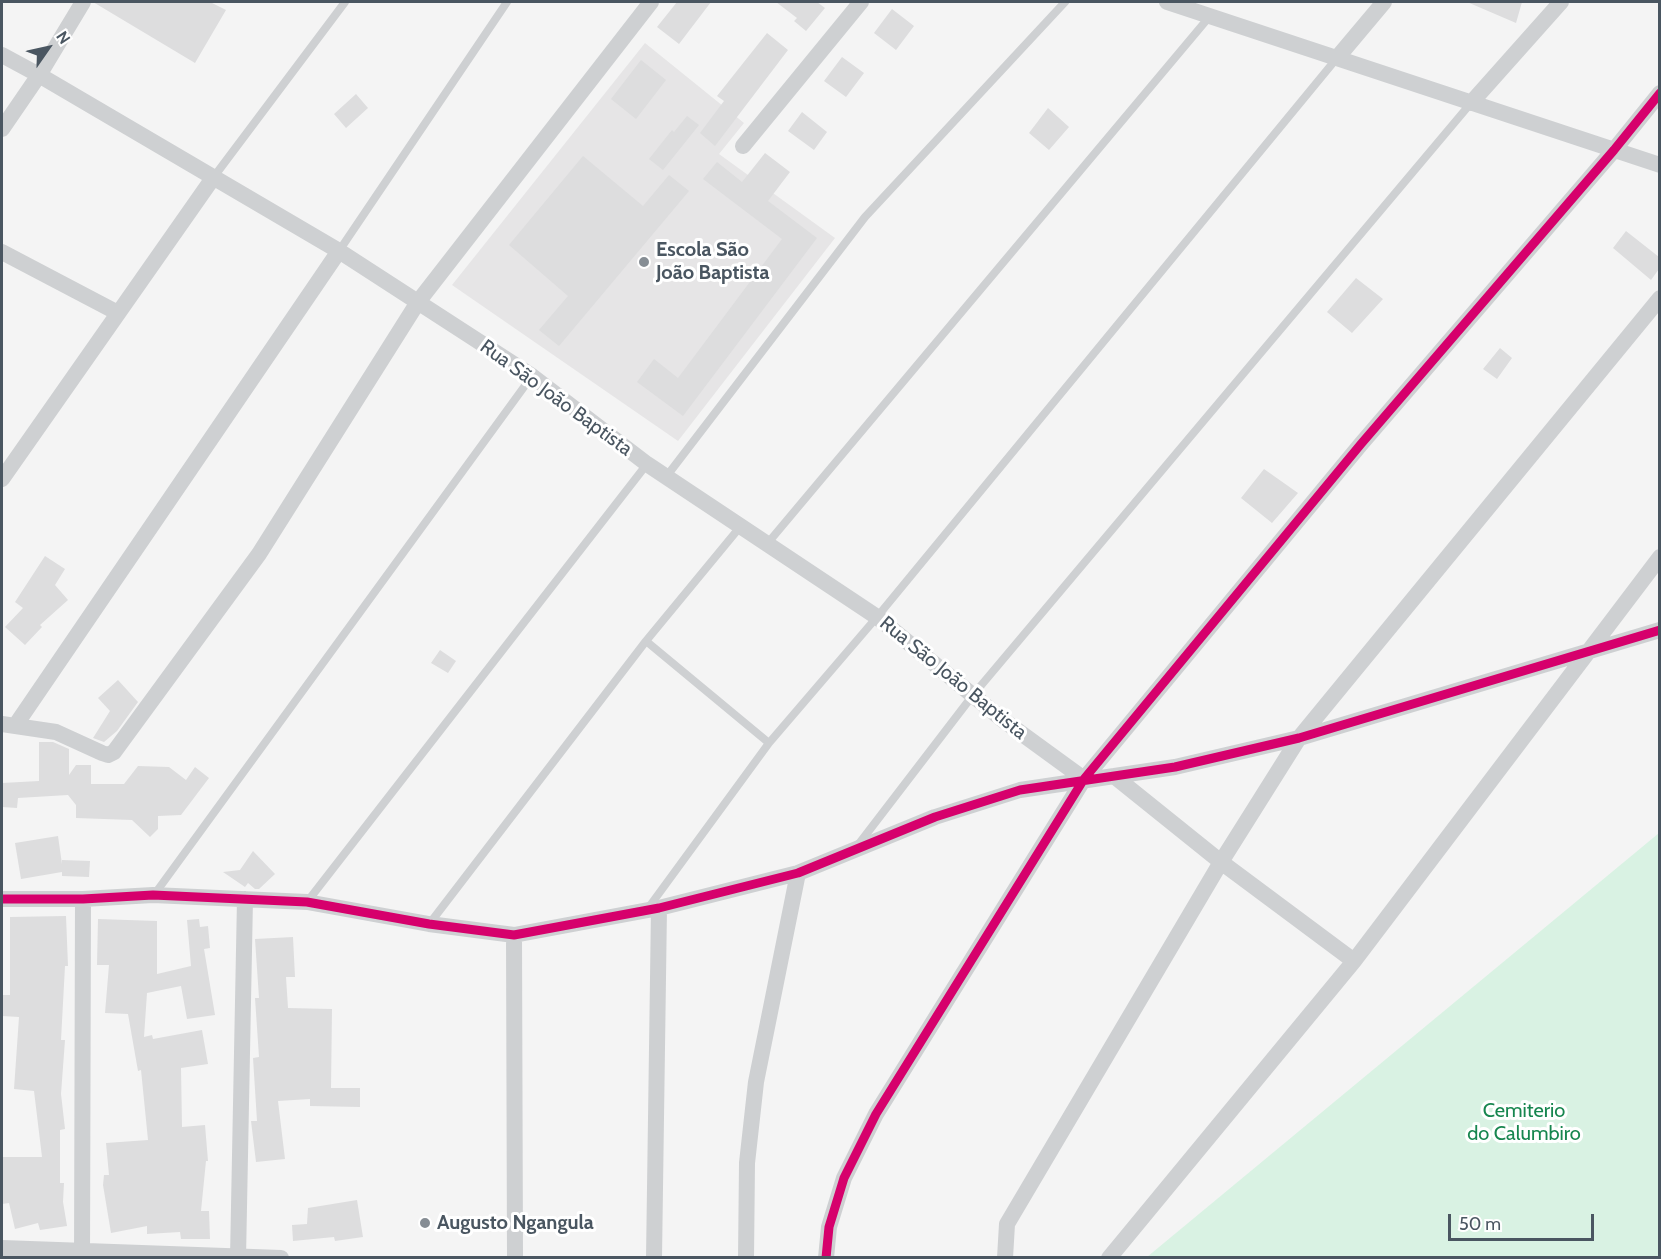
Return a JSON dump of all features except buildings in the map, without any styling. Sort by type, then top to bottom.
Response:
[{"type":"street","points":[[2,129],[39,75],[83,2]]},
{"type":"street","points":[[339,251],[8,725],[56,732],[102,753],[108,755],[114,752],[259,554],[418,302],[651,2]]},
{"type":"street","points":[[743,146],[861,2]]},
{"type":"street","points":[[1167,2],[1659,165]]},
{"type":"street","points":[[1210,16],[1221,2]]},
{"type":"street","points":[[1337,58],[1384,2]]},
{"type":"street","points":[[1471,102],[1562,2]]},
{"type":"street","name":"Rua São João Baptista","points":[[2,55],[339,251],[532,376],[647,464],[878,617],[1002,720],[1084,779]]},
{"type":"street","points":[[826,1257],[829,1227],[844,1178],[876,1114],[1084,779],[1361,444],[1614,150],[1659,93]]},
{"type":"street","points":[[2,479],[213,178]]},
{"type":"street","points":[[2,252],[118,313]]},
{"type":"street","points":[[1005,1257],[1006,1224],[1221,862],[1299,738],[1659,298]]},
{"type":"street","points":[[1109,1257],[1354,961],[1659,557]]},
{"type":"street","points":[[2,899],[83,899],[153,895],[307,902],[429,924],[514,935],[653,909],[798,873],[935,817],[1020,790],[1175,767],[1299,738],[1659,630]]},
{"type":"street","points":[[1114,776],[1221,862],[1354,961]]},
{"type":"street","points":[[746,1257],[747,1163],[756,1082],[798,873]]},
{"type":"street","points":[[82,1254],[83,899]]},
{"type":"street","points":[[238,1257],[245,899]]},
{"type":"street","points":[[653,909],[654,1257]]},
{"type":"street","points":[[514,935],[515,1257]]},
{"type":"street","points":[[2,1248],[82,1254],[281,1257]]},
{"type":"lane","points":[[213,178],[345,2]]},
{"type":"lane","points":[[339,251],[507,2]]},
{"type":"lane","points":[[666,477],[865,217],[1065,2]]},
{"type":"lane","points":[[767,545],[1210,16]]},
{"type":"lane","points":[[653,909],[769,743],[878,617],[1337,58]]},
{"type":"lane","points":[[855,849],[973,695],[1471,102]]},
{"type":"lane","points":[[153,895],[532,376]]},
{"type":"lane","points":[[307,902],[647,464]]},
{"type":"lane","points":[[429,924],[646,641],[740,527]]},
{"type":"lane","points":[[646,641],[769,743]]},
{"type":"shaded area","name":"Escola São João Baptista","points":[[645,43],[744,123],[719,154],[835,238],[678,441],[452,285]]},
{"type":"green space","name":"Cemiterio do Calumbiro","points":[[1659,833],[1659,1257],[1147,1257],[1310,1122]]},
{"type":"cycle path","points":[[826,1258],[829,1227],[844,1178],[876,1114],[1084,779],[1361,444],[1614,150],[1660,93]]},
{"type":"cycle path","points":[[2,899],[83,899],[153,895],[307,902],[429,924],[514,935],[659,908],[798,873],[935,817],[1020,790],[1175,767],[1299,738],[1660,630]]},
{"type":"place","name":"Escola São João Baptista","points":[[644,262]]},
{"type":"place","name":"Augusto Ngangula","points":[[425,1223]]}]
